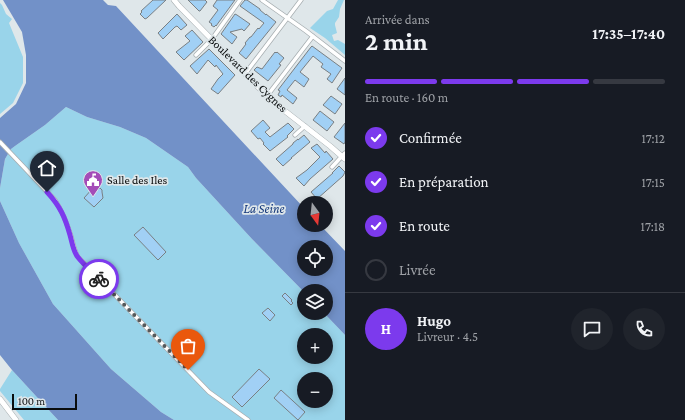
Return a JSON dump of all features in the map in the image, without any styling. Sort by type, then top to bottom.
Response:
[{"type":"main road","name":"Boulevard des Cygnes","points":[[174,0],[267,96],[344,156]]},
{"type":"main road","points":[[0,399],[16,420]]},
{"type":"street","points":[[196,54],[212,40],[240,0]]},
{"type":"street","points":[[262,0],[345,60]]},
{"type":"street","points":[[245,74],[301,0]]},
{"type":"street","points":[[267,96],[313,36]]},
{"type":"street","points":[[295,135],[305,126]]},
{"type":"street","points":[[0,142],[55,200],[62,210],[78,257],[209,392],[248,420]]},
{"type":"street","points":[[332,167],[344,156]]},
{"type":"shaded area","points":[[338,0],[344,0],[340,9],[339,17],[335,23],[337,33],[332,35],[334,41],[338,40],[345,44],[345,55],[325,38],[310,28],[327,11],[333,9]]},
{"type":"shaded area","points":[[0,3],[6,14],[12,19],[9,23],[23,57],[23,83],[13,103],[0,114]]},
{"type":"shaded area","points":[[66,107],[87,117],[120,127],[146,138],[188,167],[196,178],[252,239],[297,285],[297,320],[331,320],[345,335],[345,420],[174,420],[161,412],[111,369],[53,304],[19,243],[0,201],[0,188],[5,159],[11,149],[45,125]]},
{"type":"shaded area","points":[[12,370],[58,420],[24,420],[0,391]]},
{"type":"water","name":"La Seine","points":[[3,0],[103,0],[108,5],[116,6],[297,200],[297,232],[327,232],[345,251],[345,335],[331,320],[333,320],[333,284],[297,285],[252,239],[196,178],[188,167],[146,138],[120,127],[87,117],[66,107],[45,125],[11,149],[5,159],[0,188],[0,118],[16,104],[26,83],[26,55],[22,32]]},
{"type":"water","points":[[0,201],[19,243],[53,304],[111,369],[161,412],[174,420],[58,420],[0,355]]},
{"type":"building","points":[[153,0],[166,0],[145,19],[140,14],[142,12],[141,11]]},
{"type":"building","points":[[188,0],[205,0],[207,2],[199,11]]},
{"type":"building","points":[[217,0],[235,0],[214,27],[209,22],[218,10],[213,6]]},
{"type":"building","points":[[245,0],[260,9],[276,22],[246,59],[239,53],[250,37],[264,23],[240,6]]},
{"type":"building","points":[[177,14],[187,25],[181,30],[177,26],[175,27],[163,39],[158,33]]},
{"type":"building","points":[[235,14],[250,24],[244,31],[242,29],[230,32],[237,37],[232,44],[221,34]]},
{"type":"building","points":[[192,30],[203,42],[184,60],[176,52],[190,41],[185,36]]},
{"type":"building","points":[[312,46],[342,68],[332,83],[327,79],[331,74],[321,67],[323,64],[313,56],[300,72],[309,79],[304,87],[295,80],[287,90],[297,98],[293,104],[282,95],[281,97],[278,95],[280,91],[278,90]]},
{"type":"building","points":[[209,49],[235,75],[218,94],[211,89],[223,74],[216,65],[215,67],[208,60],[197,74],[190,66]]},
{"type":"building","points":[[275,52],[284,58],[279,64],[281,65],[268,81],[254,70],[257,67],[262,69]]},
{"type":"building","points":[[345,78],[345,95],[337,89]]},
{"type":"building","points":[[331,96],[342,104],[335,114],[323,105]]},
{"type":"building","points":[[320,111],[334,122],[327,131],[313,120]]},
{"type":"building","points":[[263,120],[270,128],[265,132],[270,137],[288,123],[294,129],[287,136],[288,137],[270,151],[263,144],[264,143],[260,138],[258,139],[251,131]]},
{"type":"building","points":[[345,123],[345,142],[344,144],[334,137]]},
{"type":"building","points":[[304,135],[310,142],[283,166],[276,159]]},
{"type":"building","points":[[317,144],[333,159],[304,186],[296,178],[307,170],[320,157],[311,148]]},
{"type":"building","points":[[339,166],[345,172],[343,176],[320,196],[314,196],[311,192]]},
{"type":"building","name":"Salle des Iles","points":[[93,188],[100,188],[102,190],[103,198],[94,207],[84,198]]},
{"type":"building","points":[[143,227],[166,252],[158,260],[134,235]]},
{"type":"building","points":[[285,293],[292,300],[291,301],[293,303],[291,305],[282,296]]},
{"type":"building","points":[[268,308],[275,315],[270,321],[262,313]]},
{"type":"building","points":[[259,369],[270,379],[242,407],[232,397]]},
{"type":"building","points":[[281,390],[297,405],[297,408],[301,408],[305,412],[298,420],[274,398]]},
{"type":"way so far","points":[[99,279],[188,370]]},
{"type":"place","name":"Salle des Iles","points":[[93,197]]},
{"type":"route","points":[[47,192],[62,210],[78,257],[99,279]]}]
